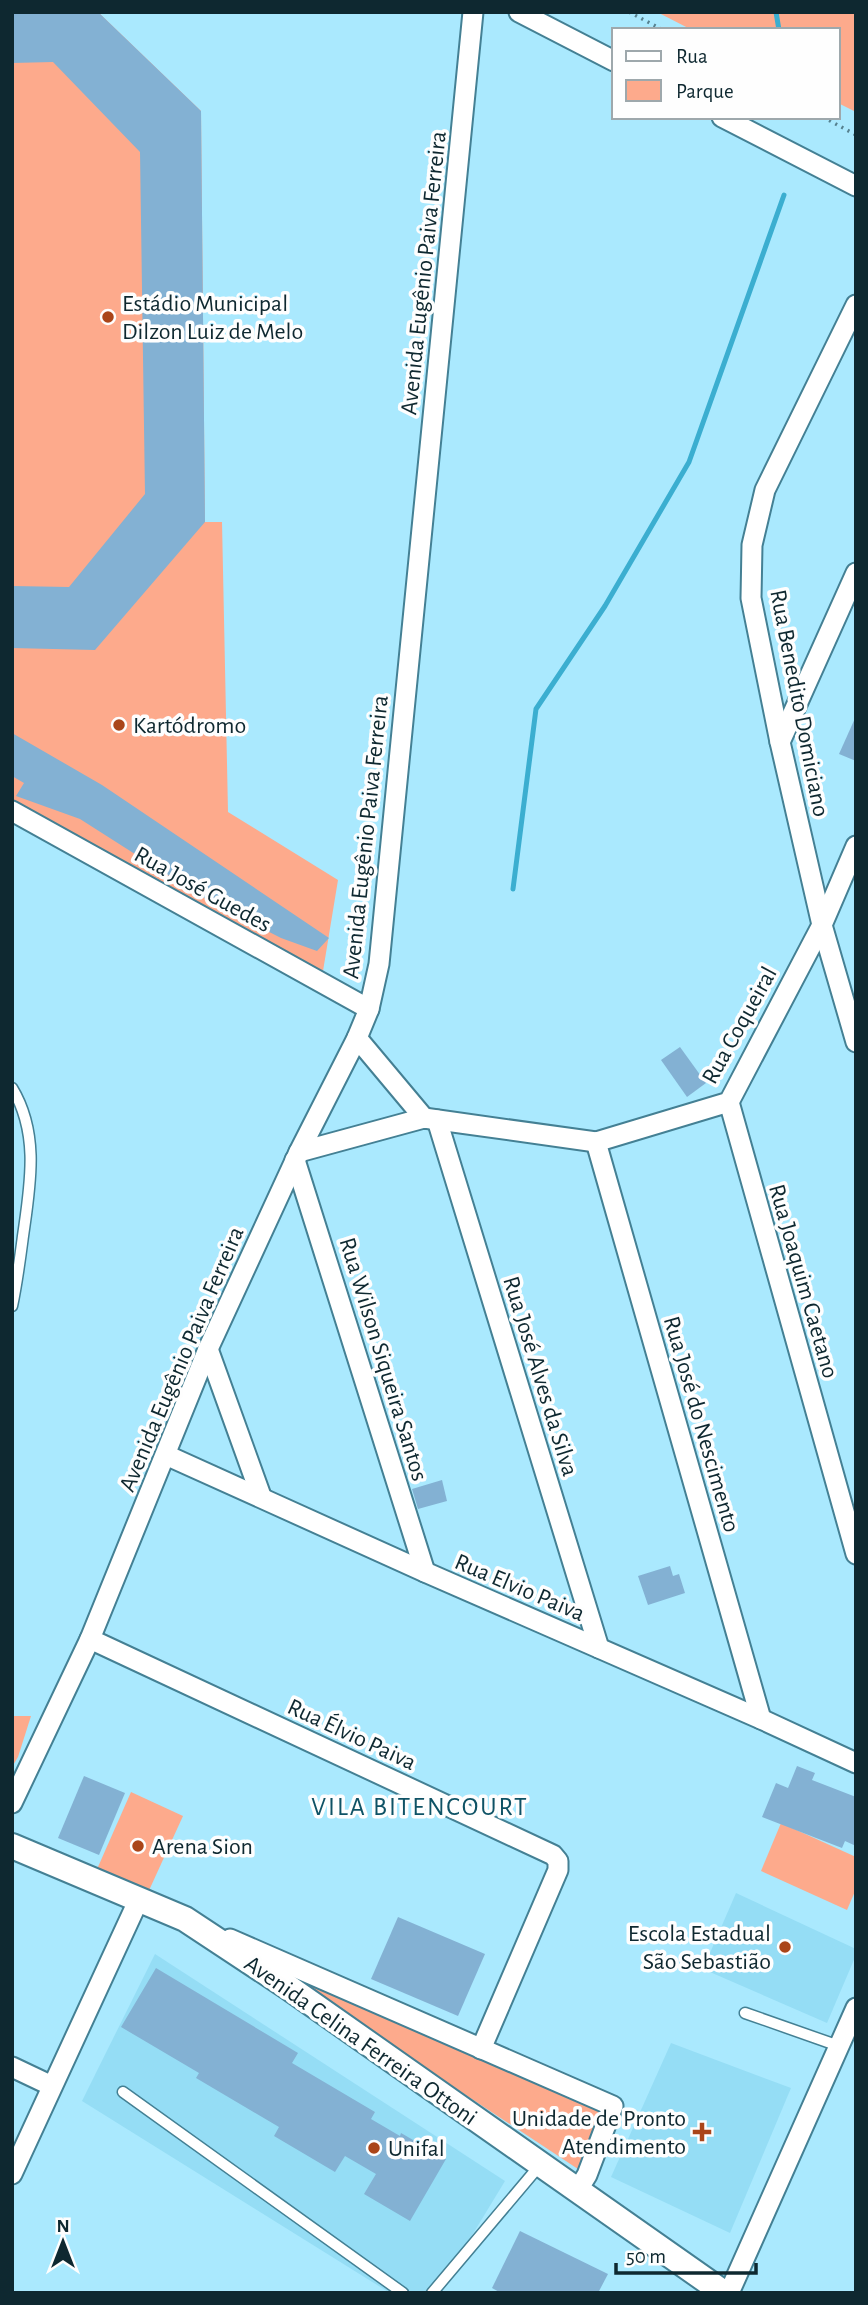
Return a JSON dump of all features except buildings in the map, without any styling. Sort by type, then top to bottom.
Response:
[{"type":"street","name":"Avenida Eugênio Paiva Ferreira","points":[[12,1803],[90,1639],[208,1349],[297,1156],[358,1038],[369,1009],[379,964],[473,12]]},
{"type":"street","points":[[519,12],[612,60]]},
{"type":"street","points":[[726,119],[856,186]]},
{"type":"street","name":"Rua Benedito Domiciano","points":[[856,305],[765,490],[752,545],[751,598],[780,742],[822,925],[856,1042]]},
{"type":"street","points":[[780,742],[856,573]]},
{"type":"street","name":"Rua José Guedes","points":[[12,811],[369,1009]]},
{"type":"street","name":"Rua Coqueiral","points":[[297,1156],[430,1119],[596,1142],[729,1102],[822,925],[856,846]]},
{"type":"street","points":[[358,1038],[430,1119]]},
{"type":"street","name":"Rua Joaquim Caetano","points":[[729,1102],[856,1553]]},
{"type":"street","name":"Rua José Alves da Silva","points":[[430,1119],[599,1648]]},
{"type":"street","name":"Rua José do Nescimento","points":[[596,1142],[761,1718]]},
{"type":"street","name":"Rua Wilson Siqueira Santos","points":[[297,1156],[425,1572]]},
{"type":"street","points":[[208,1349],[261,1496]]},
{"type":"street","name":"Rua Elvio Paiva","points":[[166,1455],[425,1572],[761,1718],[856,1763]]},
{"type":"street","name":"Rua Élvio Paiva","points":[[90,1639],[553,1855],[558,1861],[558,1870],[481,2049]]},
{"type":"street","name":"Avenida Celina Ferreira Ottoni","points":[[12,1846],[185,1919],[288,1987],[727,2293]]},
{"type":"street","points":[[12,2174],[139,1899]]},
{"type":"street","points":[[185,1919],[613,2106],[587,2175],[577,2191]]},
{"type":"street","points":[[727,2293],[856,2008]]},
{"type":"street","points":[[12,2067],[52,2086]]},
{"type":"lane","points":[[12,1088],[27,1123],[32,1148],[32,1175],[12,1306]]},
{"type":"lane","points":[[745,2014],[839,2046]]},
{"type":"lane","points":[[123,2092],[403,2293]]},
{"type":"lane","points":[[432,2293],[540,2165]]},
{"type":"path","points":[[629,12],[659,28]]},
{"type":"path","points":[[826,119],[856,135]]},
{"type":"shaded area","points":[[736,1893],[856,1949],[856,1955],[827,2023],[703,1969]]},
{"type":"shaded area","points":[[155,1954],[505,2181],[437,2293],[390,2293],[82,2101]]},
{"type":"shaded area","name":"Unidade de Pronto Atendimento","points":[[671,2043],[791,2088],[730,2233],[611,2177]]},
{"type":"green space","name":"Estádio Municipal Dilzon Luiz de Melo","points":[[12,12],[98,12],[201,111],[205,522],[222,522],[228,812],[338,880],[323,971],[12,800]]},
{"type":"green space","points":[[657,12],[856,12],[856,112],[840,104],[840,28],[688,28]]},
{"type":"green space","points":[[12,1716],[31,1716],[18,1757],[12,1767]]},
{"type":"green space","name":"Arena Sion","points":[[131,1792],[183,1816],[146,1897],[94,1876]]},
{"type":"green space","points":[[781,1823],[856,1857],[856,1889],[847,1910],[761,1871]]},
{"type":"green space","points":[[231,1940],[613,2107],[587,2175]]},
{"type":"waterway","points":[[776,12],[779,28]]},
{"type":"waterway","points":[[513,889],[536,709],[605,606],[689,462],[784,195]]},
{"type":"place","name":"Estádio Municipal Dilzon Luiz de Melo","points":[[108,317]]},
{"type":"place","name":"Kartódromo","points":[[119,725]]},
{"type":"place","name":"Arena Sion","points":[[138,1846]]},
{"type":"place","name":"Escola Estadual São Sebastião","points":[[785,1947]]},
{"type":"place","name":"Unidade de Pronto Atendimento","points":[[702,2132]]},
{"type":"place","name":"Unifal","points":[[374,2148]]},
{"type":"district","name":"VILA BITENCOURT","points":[[420,1806]]}]
